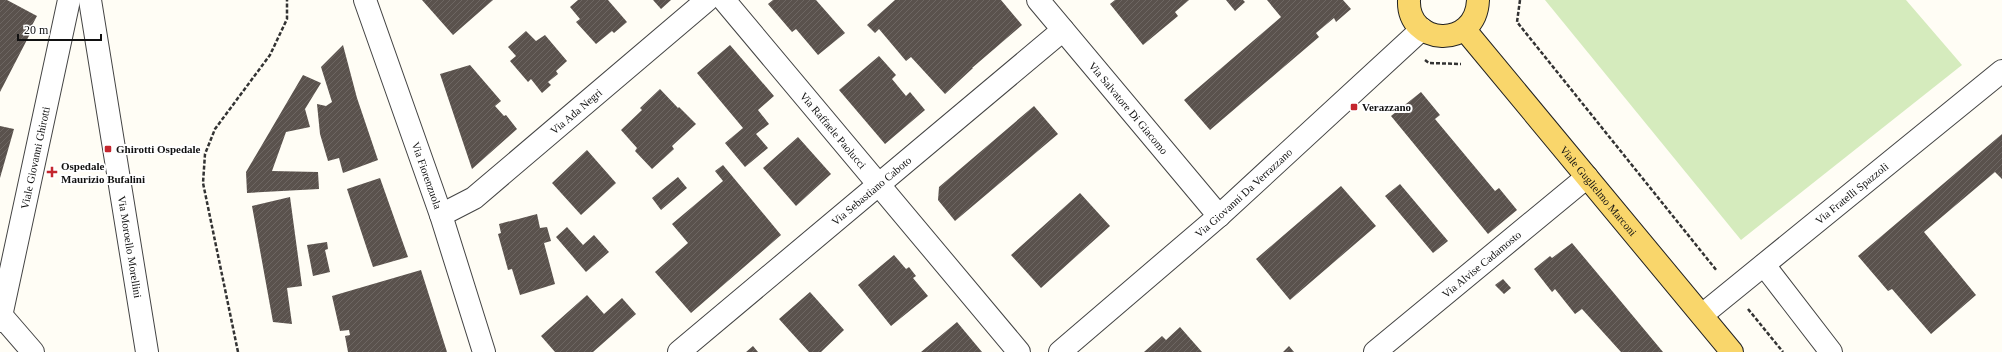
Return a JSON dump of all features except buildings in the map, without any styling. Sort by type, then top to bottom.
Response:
[{"type":"main road","points":[[1409,0],[1409,7],[1413,18],[1422,29],[1432,35],[1444,37],[1465,30],[1473,21],[1478,10],[1478,0]]},
{"type":"main road","name":"Viale Guglielmo Marconi","points":[[1465,30],[1732,352]]},
{"type":"street","name":"Viale Giovanni Ghirotti","points":[[33,352],[1,318],[69,0]]},
{"type":"street","name":"Via Moroello Morellini","points":[[90,0],[147,352]]},
{"type":"street","name":"Via Fiorenzuola","points":[[365,0],[441,215],[484,352]]},
{"type":"street","name":"Via Ada Negri","points":[[441,215],[474,198],[707,0]]},
{"type":"street","name":"Via Raffaele Paolucci","points":[[724,0],[1019,352]]},
{"type":"street","name":"Via Salvatore Di Giacomo","points":[[1038,0],[1219,216]]},
{"type":"street","name":"Via Giovanni Da Verrazzano","points":[[1060,352],[1219,216],[1422,29]]},
{"type":"street","name":"Via Sebastiano Caboto","points":[[679,352],[1063,30]]},
{"type":"street","name":"Via Fratelli Spazzoli","points":[[1702,315],[2002,71]]},
{"type":"street","name":"Via Alvise Cadamosto","points":[[1375,352],[1588,177]]},
{"type":"street","points":[[1764,265],[1831,352]]},
{"type":"path","points":[[238,352],[204,183],[205,154],[215,130],[270,55],[287,19],[287,0]]},
{"type":"path","points":[[1520,0],[1517,22],[1783,352]]},
{"type":"green space","points":[[1545,0],[1906,0],[1962,65],[1741,240]]},
{"type":"place","name":"Verazzano","points":[[1354,107]]},
{"type":"place","name":"Ghirotti Ospedale","points":[[108,149]]},
{"type":"place","name":"Ospedale Maurizio Bufalini","points":[[52,172]]}]
